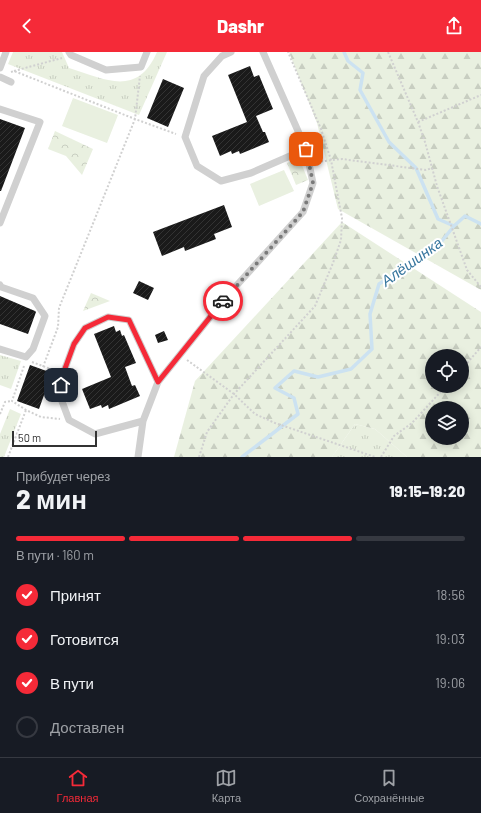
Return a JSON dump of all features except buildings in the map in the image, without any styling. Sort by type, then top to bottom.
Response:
[{"type":"lane","points":[[0,68],[6,52]]},
{"type":"lane","points":[[70,54],[106,70],[140,67],[147,52]]},
{"type":"lane","points":[[231,52],[222,56],[204,76],[185,137],[197,166],[220,181],[251,173],[306,149]]},
{"type":"lane","points":[[138,457],[143,421],[158,382],[228,295],[303,212],[313,183],[306,149],[262,52]]},
{"type":"lane","points":[[0,77],[10,82]]},
{"type":"lane","points":[[0,109],[40,122],[0,223]]},
{"type":"lane","points":[[0,286],[33,298],[45,316],[34,349],[26,357],[0,349]]},
{"type":"lane","points":[[143,421],[95,434],[69,420],[60,396],[63,374],[74,344],[85,328],[108,317],[129,320],[158,382]]},
{"type":"path","points":[[199,457],[207,432],[234,394],[315,306],[338,251],[341,240],[342,218],[331,160],[321,129],[288,52]]},
{"type":"path","points":[[388,52],[418,122],[437,186],[467,270],[481,287]]},
{"type":"path","points":[[7,73],[70,54]]},
{"type":"path","points":[[43,367],[58,327],[60,308],[136,119],[140,67]]},
{"type":"path","points":[[14,71],[165,131]]},
{"type":"path","points":[[418,122],[481,95]]},
{"type":"path","points":[[310,163],[342,159],[426,170],[432,168]]},
{"type":"path","points":[[469,361],[481,347]]},
{"type":"path","points":[[180,354],[234,394],[255,414],[275,423],[375,457]]},
{"type":"path","points":[[12,401],[26,357],[32,363],[52,370]]},
{"type":"path","points":[[381,457],[394,436],[412,423],[440,393]]},
{"type":"path","points":[[0,414],[4,402],[12,401],[41,417],[69,420]]},
{"type":"path","points":[[8,457],[26,410]]},
{"type":"green space","points":[[13,52],[62,52],[69,68],[95,77],[119,81],[130,80],[140,75],[149,66],[157,52],[167,52],[139,115],[8,64]]},
{"type":"green space","points":[[289,52],[481,52],[481,290],[338,209],[317,123]]},
{"type":"green space","points":[[73,98],[118,115],[107,143],[62,126]]},
{"type":"green space","points":[[55,131],[93,149],[82,175],[66,156],[48,149]]},
{"type":"green space","points":[[299,158],[308,180],[296,185],[287,163]]},
{"type":"green space","points":[[284,170],[294,191],[259,206],[250,184]]},
{"type":"green space","points":[[342,222],[481,312],[481,457],[407,457],[375,429],[355,424],[332,457],[174,457],[195,381]]},
{"type":"green space","points":[[91,293],[110,301],[83,311]]},
{"type":"green space","points":[[0,355],[21,361],[11,389],[0,385]]},
{"type":"green space","points":[[10,409],[21,414],[4,457],[0,457],[0,434]]},
{"type":"green space","points":[[355,424],[375,429],[407,457],[332,457]]},
{"type":"waterway","points":[[344,52],[348,61],[363,73],[360,90],[389,142],[416,168],[438,219],[454,226]]},
{"type":"waterway","name":"Алёшинка","points":[[242,457],[298,414],[294,398],[275,388],[294,371],[318,377],[351,369],[372,349],[370,314],[379,284],[437,247],[454,226],[465,216],[481,224]]},
{"type":"way so far","points":[[223,301],[303,212],[313,183],[306,149]]},
{"type":"route","points":[[61,385],[63,374],[74,344],[85,328],[108,317],[129,320],[158,382],[223,301]]}]
